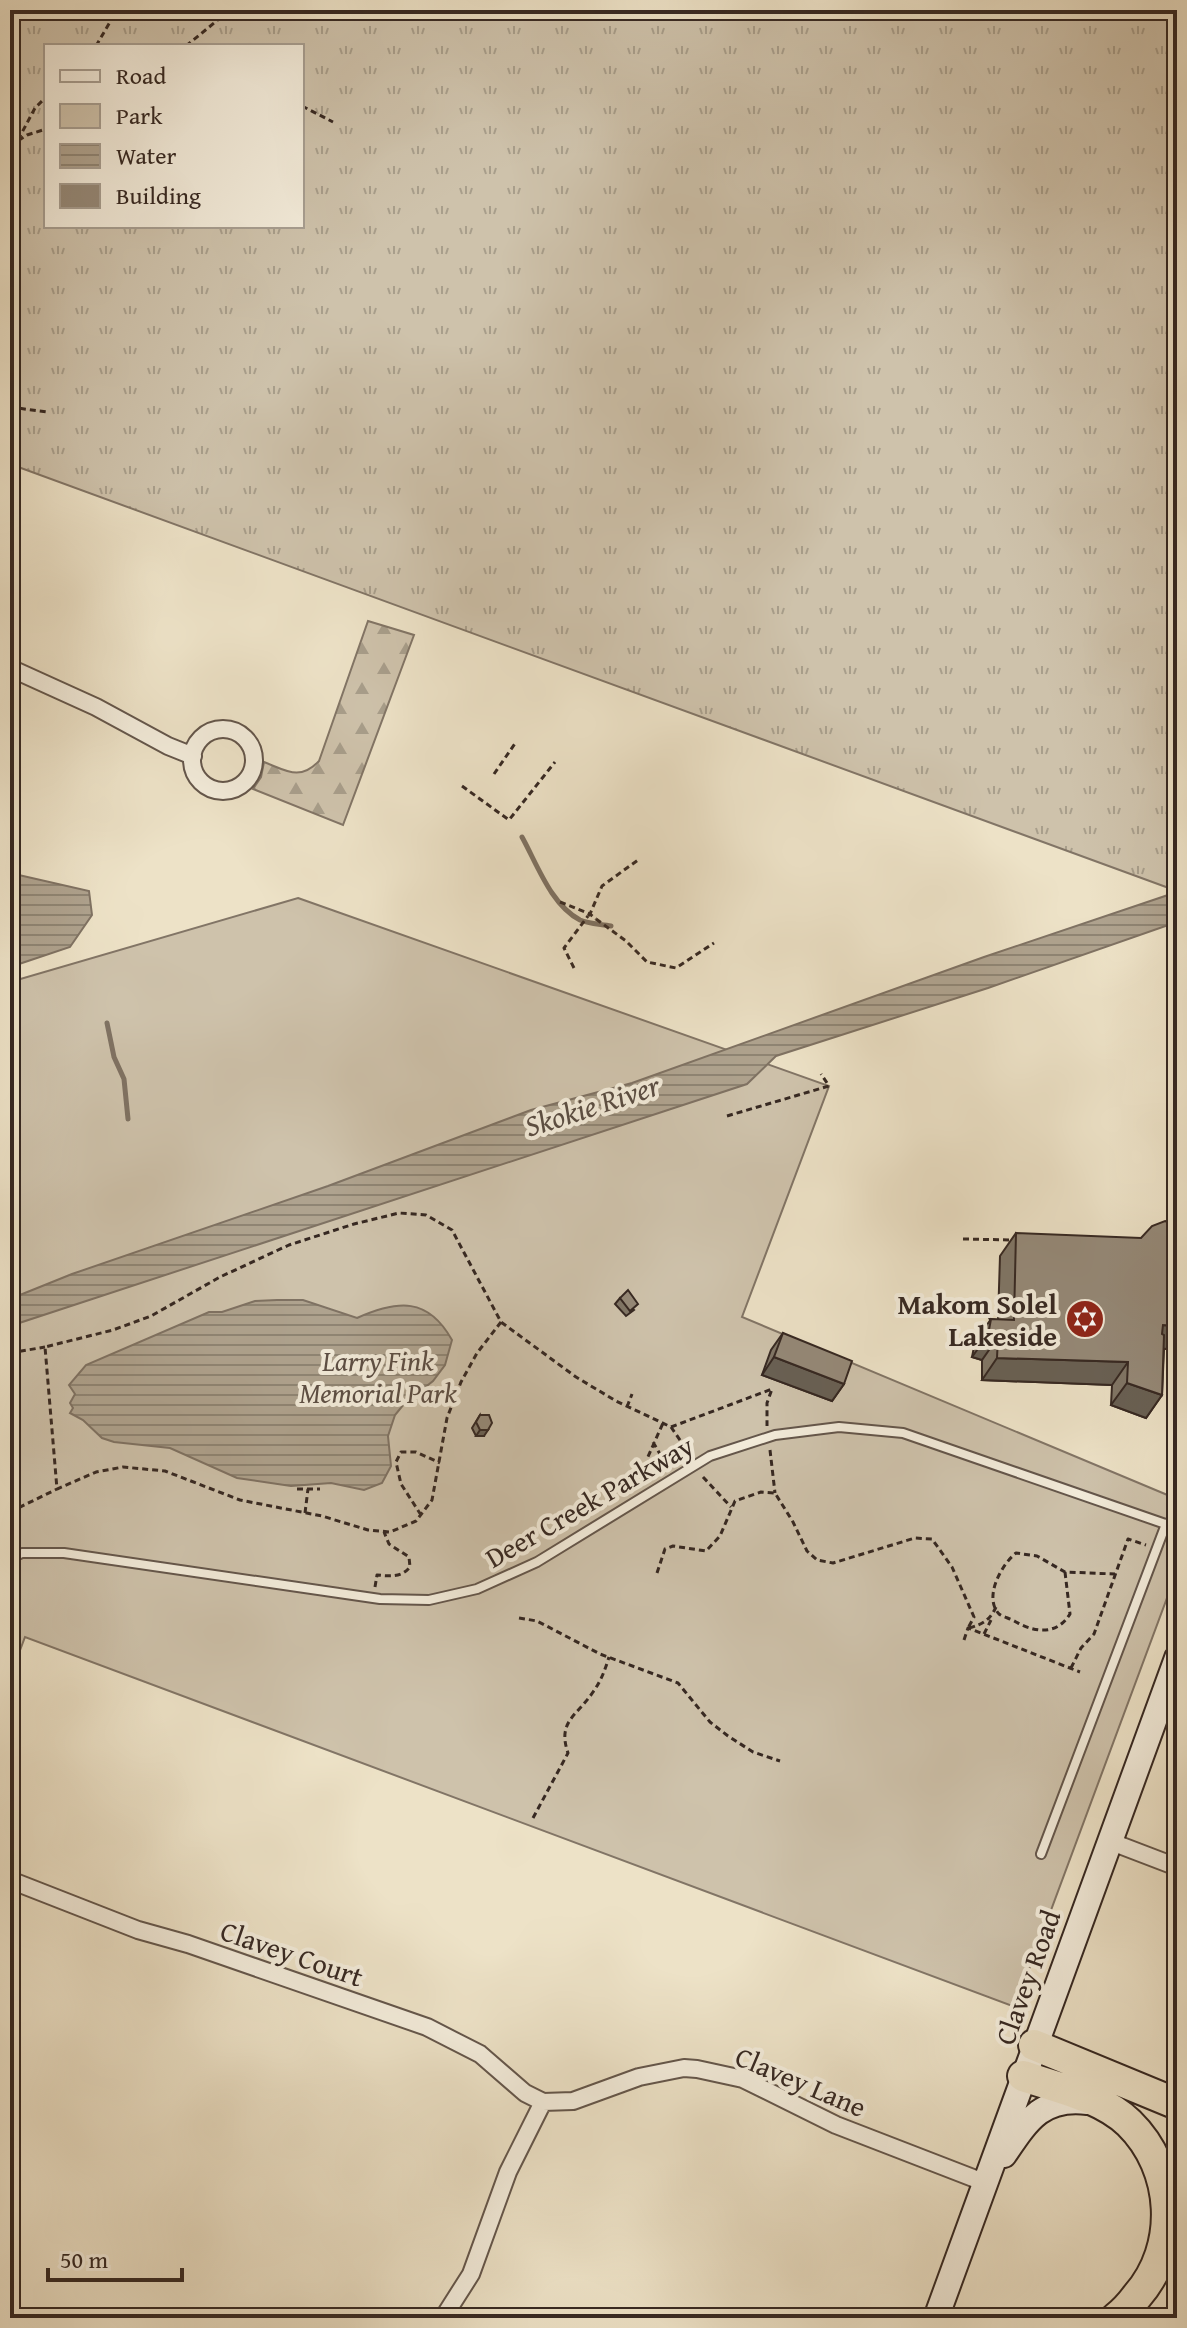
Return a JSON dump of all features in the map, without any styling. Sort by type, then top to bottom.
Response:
[{"type":"highway","points":[[1034,2045],[1177,2104]]},
{"type":"highway","points":[[1023,2076],[1104,2105],[1128,2121],[1143,2138],[1162,2177],[1167,2206],[1166,2236],[1161,2257],[1142,2290],[1116,2318]]},
{"type":"main road","name":"Clavey Road","points":[[936,2318],[1177,1658]]},
{"type":"main road","points":[[987,2181],[1022,2128],[1047,2106],[1062,2101],[1104,2105]]},
{"type":"street","points":[[10,668],[193,756]]},
{"type":"street","points":[[1109,1841],[1177,1867]]},
{"type":"street","name":"Clavey Court","points":[[10,1880],[138,1930],[188,1944],[437,2030],[480,2054],[525,2093],[543,2102]]},
{"type":"street","name":"Clavey Lane","points":[[543,2102],[573,2101],[639,2077],[684,2068],[697,2069],[743,2079],[836,2125],[987,2181]]},
{"type":"street","points":[[443,2318],[471,2274],[508,2172],[543,2102]]},
{"type":"lane","name":"Deer Creek Parkway","points":[[10,1559],[22,1553],[64,1553],[374,1598],[429,1600],[477,1589],[537,1562],[710,1456],[768,1437],[839,1427],[903,1433],[1177,1528]]},
{"type":"lane","points":[[1041,1854],[1166,1524]]},
{"type":"path","points":[[97,44],[117,10]]},
{"type":"path","points":[[188,44],[230,10]]},
{"type":"path","points":[[18,140],[35,108],[44,99]]},
{"type":"path","points":[[304,107],[333,122]]},
{"type":"path","points":[[10,146],[44,130]]},
{"type":"path","points":[[10,407],[47,412]]},
{"type":"path","points":[[494,774],[516,742]]},
{"type":"path","points":[[462,786],[509,820],[555,762]]},
{"type":"path","points":[[574,968],[564,948],[590,914],[602,886],[638,860]]},
{"type":"path","points":[[560,902],[590,914],[647,962],[676,968],[714,943]]},
{"type":"path","points":[[727,1116],[829,1086],[821,1074]]},
{"type":"path","points":[[10,1353],[113,1330],[151,1316],[220,1277],[289,1245],[399,1213],[426,1215],[452,1230],[501,1322],[576,1377],[627,1407],[671,1427],[712,1487],[731,1507]]},
{"type":"path","points":[[963,1239],[1024,1240]]},
{"type":"path","points":[[961,1308],[984,1311],[991,1323],[990,1332]]},
{"type":"path","points":[[10,1512],[96,1472],[123,1467],[165,1471],[240,1500],[368,1530],[390,1532],[416,1521],[432,1500],[447,1418],[477,1353],[501,1322]]},
{"type":"path","points":[[45,1347],[57,1489]]},
{"type":"path","points":[[776,1380],[767,1403],[775,1493],[807,1551],[817,1560],[833,1563],[915,1538],[932,1539],[952,1567],[974,1617],[964,1640]]},
{"type":"path","points":[[671,1427],[772,1389]]},
{"type":"path","points":[[627,1407],[632,1394]]},
{"type":"path","points":[[663,1423],[647,1459],[663,1485]]},
{"type":"path","points":[[653,1442],[674,1478]]},
{"type":"path","points":[[421,1515],[401,1484],[396,1462],[401,1452],[416,1452],[440,1463]]},
{"type":"path","points":[[297,1489],[320,1489]]},
{"type":"path","points":[[305,1513],[308,1489]]},
{"type":"path","points":[[657,1573],[665,1549],[673,1546],[706,1551],[720,1536],[735,1501],[761,1492],[775,1493]]},
{"type":"path","points":[[374,1598],[377,1575],[397,1576],[405,1574],[410,1567],[409,1557],[389,1544],[384,1532]]},
{"type":"path","points":[[1071,1668],[1081,1648],[1094,1634],[1128,1539],[1146,1545]]},
{"type":"path","points":[[1065,1572],[1070,1614],[1064,1623],[1050,1631],[1037,1631],[1000,1614],[993,1592],[1004,1563],[1016,1553],[1037,1556],[1065,1572],[1115,1574]]},
{"type":"path","points":[[984,1634],[996,1607]]},
{"type":"path","points":[[519,1618],[537,1621],[609,1657],[678,1683],[710,1722],[728,1736],[753,1752],[780,1761]]},
{"type":"path","points":[[968,1628],[991,1618]]},
{"type":"path","points":[[968,1628],[1080,1672]]},
{"type":"path","points":[[533,1818],[568,1753],[564,1741],[566,1723],[591,1696],[609,1657]]},
{"type":"green space","points":[[10,10],[1177,10],[1177,891],[10,464]]},
{"type":"green space","points":[[368,621],[414,635],[343,825],[253,789],[261,777],[264,762],[286,771],[299,772],[306,771],[319,761]]},
{"type":"green space","name":"Larry Fink Memorial Park","points":[[298,898],[829,1086],[742,1317],[1177,1499],[1177,1571],[1015,2007],[25,1637],[10,1677],[10,982]]},
{"type":"water","points":[[10,873],[89,891],[92,915],[70,947],[10,967]]},
{"type":"water","name":"Skokie River","points":[[1177,892],[1177,922],[988,988],[776,1056],[747,1084],[10,1326],[10,1299],[72,1274],[328,1186],[531,1110],[632,1083],[984,957]]},
{"type":"water","points":[[303,1300],[357,1318],[386,1308],[411,1306],[433,1316],[452,1340],[445,1365],[433,1381],[395,1415],[388,1436],[391,1466],[382,1483],[364,1490],[331,1483],[291,1486],[237,1478],[170,1448],[102,1438],[83,1420],[70,1413],[73,1408],[70,1403],[75,1394],[69,1385],[86,1365],[209,1312],[222,1312],[255,1301]]},
{"type":"building","name":"Makom Solel Lakeside","points":[[1165,1221],[1177,1226],[1177,1326],[1163,1325],[1162,1395],[1127,1383],[1128,1362],[997,1358],[998,1337],[988,1335],[991,1319],[1014,1320],[1016,1233],[1141,1238],[1152,1226]]},
{"type":"building","points":[[628,1290],[638,1304],[630,1311],[620,1298]]},
{"type":"building","points":[[783,1333],[852,1361],[844,1384],[774,1357]]},
{"type":"building","points":[[480,1415],[489,1415],[492,1423],[488,1430],[480,1430],[476,1422]]},
{"type":"waterway","points":[[522,837],[561,904],[580,920],[611,926]]},
{"type":"waterway","points":[[107,1023],[114,1057],[124,1079],[128,1119]]},
{"type":"place","name":"Makom Solel Lakeside","points":[[1085,1319]]}]
